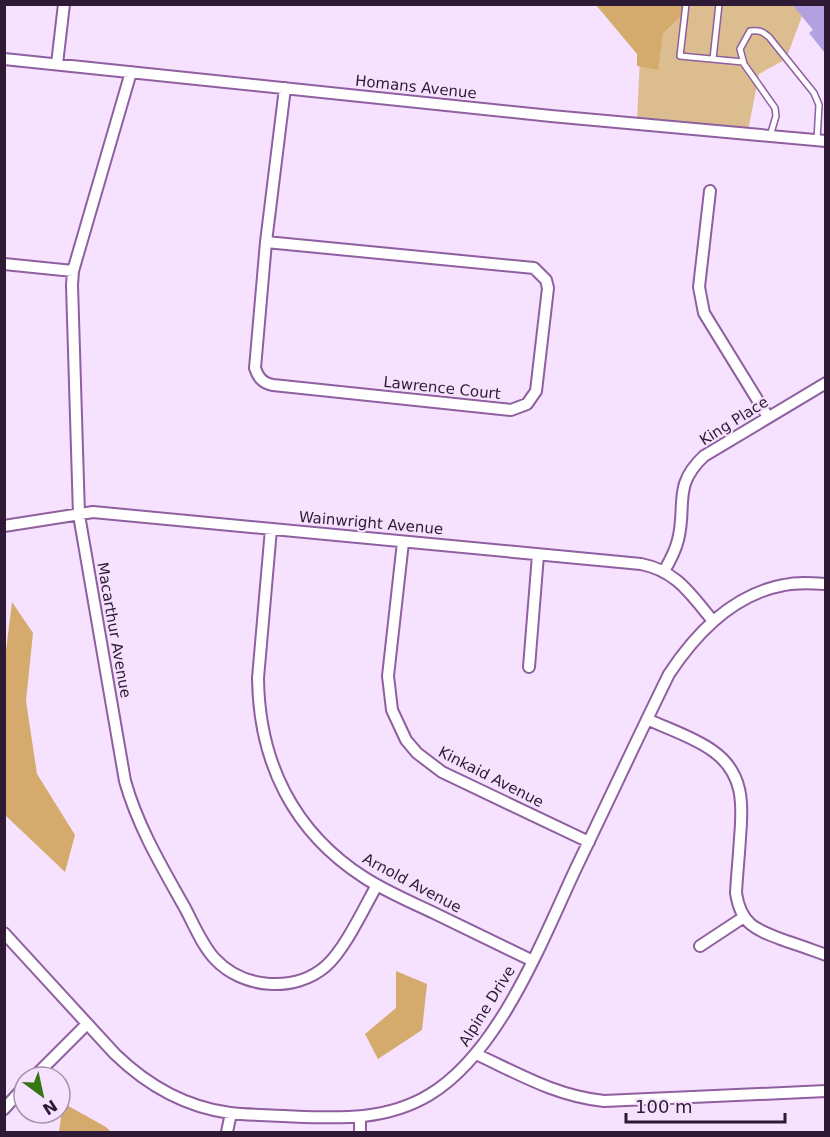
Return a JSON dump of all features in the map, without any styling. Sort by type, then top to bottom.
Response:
[{"type":"street","points":[[57,64],[64,4]]},
{"type":"street","name":"Homans Avenue","points":[[4,59],[552,116],[821,140]]},
{"type":"street","name":"Macarthur Avenue","points":[[131,72],[73,271],[79,514],[124,781],[141,827],[206,948],[231,972],[250,981],[278,985],[305,980],[327,965],[337,954],[377,885]]},
{"type":"street","name":"Lawrence Court","points":[[266,242],[534,268],[546,280],[548,288],[538,383],[532,399],[527,404],[512,410],[273,386],[262,381],[255,368],[266,242],[285,88]]},
{"type":"street","points":[[710,191],[699,287],[700,300],[704,313],[768,417]]},
{"type":"street","points":[[4,264],[73,271]]},
{"type":"street","name":"King Place","points":[[664,571],[678,540],[681,500],[688,475],[704,456],[825,383]]},
{"type":"street","name":"Wainwright Avenue","points":[[4,526],[93,512],[641,564],[664,571],[680,583],[712,621]]},
{"type":"street","name":"Arnold Avenue","points":[[271,529],[258,701],[266,747],[282,789],[306,825],[343,862],[377,885],[532,961]]},
{"type":"street","name":"Kinkaid Avenue","points":[[403,542],[388,676],[392,710],[406,740],[417,753],[442,772],[589,843]]},
{"type":"street","points":[[529,667],[538,555]]},
{"type":"street","name":"Alpine Drive","points":[[4,933],[115,1054],[149,1083],[190,1103],[231,1113],[360,1118],[388,1112],[429,1095],[454,1076],[476,1054],[503,1015],[532,961],[669,674],[682,654],[712,621],[731,607],[768,588],[802,582],[825,584]]},
{"type":"street","points":[[647,719],[710,749],[729,766],[736,777],[741,790],[743,809],[736,893],[737,904],[744,917],[758,931],[825,955]]},
{"type":"street","points":[[700,946],[744,917]]},
{"type":"street","points":[[46,1065],[87,1024]]},
{"type":"street","points":[[476,1054],[552,1090],[583,1099],[604,1101],[825,1091]]},
{"type":"street","points":[[227,1132],[231,1113]]},
{"type":"street","points":[[360,1118],[360,1132]]},
{"type":"lane","points":[[686,4],[680,56],[743,62]]},
{"type":"lane","points":[[713,59],[719,4]]},
{"type":"lane","points":[[770,136],[776,116],[775,108],[743,62],[740,49],[744,38],[750,31],[763,32],[814,93],[819,105],[821,140]]},
{"type":"shaded area","points":[[596,5],[692,5],[663,34],[658,70],[637,66],[637,54]]},
{"type":"shaded area","points":[[692,5],[810,5],[805,8],[786,59],[759,74],[748,131],[637,121],[640,57]]},
{"type":"shaded area","points":[[12,602],[33,633],[26,701],[37,774],[75,835],[65,872],[5,815],[4,667]]},
{"type":"shaded area","points":[[396,971],[427,984],[422,1030],[378,1059],[365,1034],[396,1008]]},
{"type":"shaded area","points":[[72,1108],[111,1132],[59,1132],[60,1125],[72,1125]]},
{"type":"building","points":[[792,4],[825,4],[825,53],[809,33],[813,30]]}]
